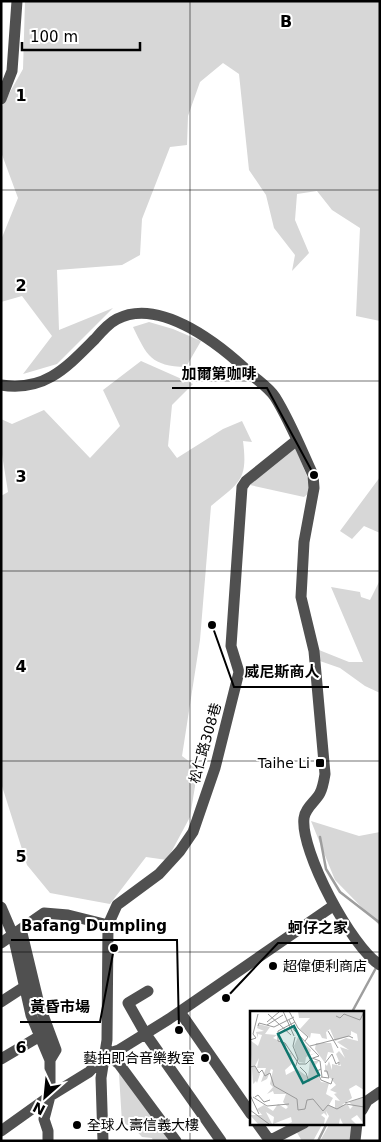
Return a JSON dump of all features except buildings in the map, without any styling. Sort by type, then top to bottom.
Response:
[{"type":"street","points":[[1,99],[12,71],[17,1]]},
{"type":"street","points":[[1,385],[20,387],[53,377],[66,368],[104,329],[117,319],[142,313],[158,315],[181,323],[236,359],[274,395],[313,475],[314,488],[304,542],[301,597],[314,652],[325,774],[321,792],[304,818],[310,852],[333,906],[368,957],[377,963]]},
{"type":"street","name":"松仁路308巷","points":[[108,925],[116,905],[159,874],[180,851],[193,832],[217,759],[239,672],[231,646],[242,487],[246,481],[297,440]]},
{"type":"street","points":[[1,1131],[50,1096],[90,1072],[106,1054],[119,1050],[180,1012],[333,906]]},
{"type":"street","points":[[1,907],[17,932],[39,1004],[56,1050],[50,1060]]},
{"type":"street","points":[[1,943],[44,912],[68,915],[108,925],[106,1054],[101,1078],[103,1141]]},
{"type":"street","points":[[17,932],[24,987],[31,1015],[50,1060],[50,1096],[44,1119],[48,1131],[48,1141]]},
{"type":"street","points":[[1,1002],[24,987]]},
{"type":"street","points":[[148,991],[128,1003],[145,1033],[222,1141]]},
{"type":"street","points":[[180,1012],[250,1113]]},
{"type":"street","points":[[1,1060],[40,1036]]},
{"type":"street","points":[[106,1054],[119,1064],[173,1138]]},
{"type":"street","points":[[364,1107],[380,1092]]},
{"type":"street","points":[[258,1124],[270,1141],[303,1124]]},
{"type":"street","points":[[355,1141],[357,1124]]},
{"type":"shaded area","points":[[25,1],[380,1],[380,321],[356,316],[360,228],[332,210],[317,191],[297,194],[295,220],[309,253],[292,271],[295,255],[274,228],[266,195],[249,170],[239,74],[223,63],[200,82],[188,116],[187,145],[170,147],[142,219],[140,255],[122,265],[57,270],[59,330],[113,308],[57,364],[23,374],[52,336],[22,296],[1,302],[1,240],[18,198],[1,152],[1,108],[23,69]]},
{"type":"shaded area","points":[[149,322],[173,329],[201,341],[186,367],[158,362],[147,352],[133,327]]},
{"type":"shaded area","points":[[141,361],[193,384],[172,405],[168,446],[177,458],[223,429],[242,421],[252,442],[243,441],[244,464],[240,479],[211,506],[200,640],[182,756],[198,768],[190,817],[167,860],[146,857],[110,904],[50,893],[27,865],[1,783],[1,496],[8,492],[1,448],[1,419],[12,424],[44,410],[90,458],[120,426],[103,390]]},
{"type":"shaded area","points":[[294,445],[309,481],[309,493],[304,497],[250,485]]},
{"type":"shaded area","points":[[380,477],[380,533],[364,526],[352,539],[340,531]]},
{"type":"shaded area","points":[[380,580],[380,693],[365,686],[340,668],[317,660],[319,650],[349,662],[363,662],[331,587],[360,592],[361,597],[370,600]]},
{"type":"shaded area","points":[[311,821],[359,836],[380,832],[380,926],[335,880]]},
{"type":"shaded area","points":[[125,1073],[167,1138],[167,1141],[153,1141],[152,1138],[142,1137],[133,1127],[122,1123],[119,1074]]},
{"type":"shaded area","points":[[306,1124],[322,1124],[313,1141],[302,1141],[296,1131]]},
{"type":"shaded area","points":[[329,1124],[354,1124],[352,1141],[320,1141]]},
{"type":"waterway","points":[[320,837],[326,869],[340,892],[380,923]]},
{"type":"waterway","points":[[353,1011],[377,966]]},
{"type":"waterway","points":[[318,1141],[326,1124]]},
{"type":"place","name":"加爾第咖啡","points":[[314,475]]},
{"type":"place","name":"威尼斯商人","points":[[212,625]]},
{"type":"place","name":"Taihe Li","points":[[320,763]]},
{"type":"place","name":"黃昏市場","points":[[114,948]]},
{"type":"place","name":"超偉便利商店","points":[[273,966]]},
{"type":"place","name":"蚵仔之家","points":[[226,998]]},
{"type":"place","name":"Bafang Dumpling","points":[[179,1030]]},
{"type":"place","name":"藝拍即合音樂教室","points":[[205,1058]]},
{"type":"place","name":"全球人壽信義大樓","points":[[77,1125]]}]
